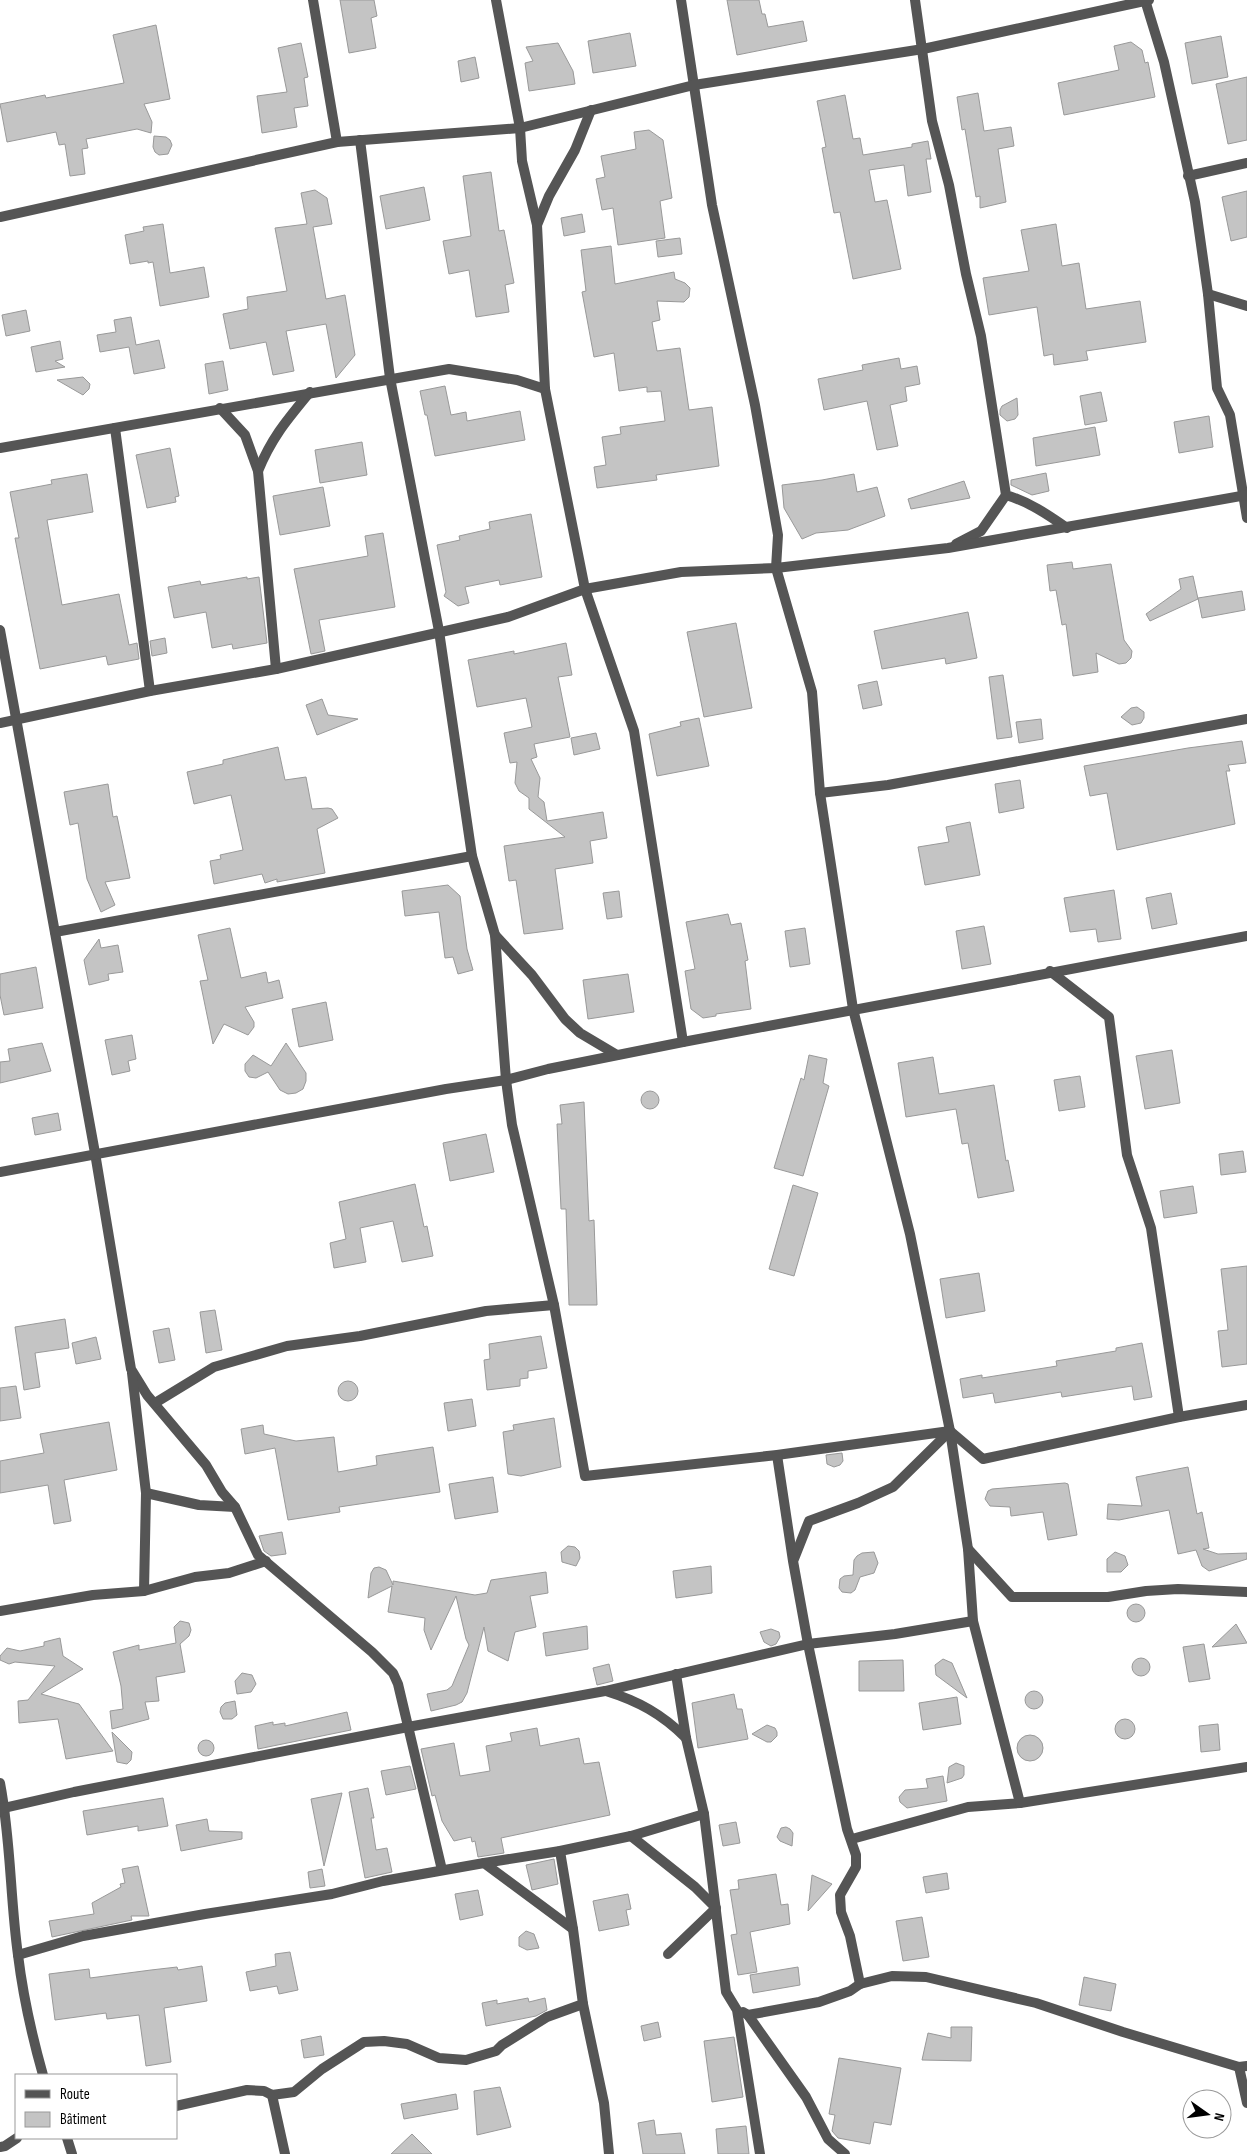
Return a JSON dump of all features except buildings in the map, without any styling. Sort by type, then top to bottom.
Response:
[{"type":"street","points":[[313,0],[337,142]]},
{"type":"street","points":[[496,0],[520,128],[522,161],[537,225],[545,389],[585,589],[634,730],[683,1042]]},
{"type":"street","points":[[681,0],[712,205],[753,396],[778,535],[776,568],[812,692],[820,793],[853,1009],[910,1234],[950,1431],[968,1549],[973,1621],[1020,1802]]},
{"type":"street","points":[[915,0],[932,121],[949,185],[966,274],[981,336],[1006,495],[981,531],[948,548]]},
{"type":"street","points":[[0,217],[337,142],[520,128],[694,85],[923,49],[1146,0],[1164,62],[1195,202],[1208,294],[1217,388],[1230,415],[1245,496],[1247,518]]},
{"type":"street","points":[[537,225],[549,196],[575,150],[591,110]]},
{"type":"street","points":[[360,140],[390,378],[439,631],[472,856],[495,935],[506,1080],[512,1125],[554,1305],[585,1476],[777,1454],[950,1431],[983,1459],[1178,1417],[1247,1405]]},
{"type":"street","points":[[1188,176],[1247,162]]},
{"type":"street","points":[[1208,294],[1247,306]]},
{"type":"street","points":[[0,448],[449,369],[517,380],[545,389]]},
{"type":"street","points":[[258,471],[269,445],[310,392]]},
{"type":"street","points":[[220,408],[245,435],[258,471],[276,669]]},
{"type":"street","points":[[115,428],[150,691]]},
{"type":"street","points":[[1006,495],[1036,507],[1067,528]]},
{"type":"street","points":[[0,723],[150,691],[276,669],[508,616],[585,589],[681,572],[776,568],[948,548],[1245,496]]},
{"type":"street","points":[[0,630],[95,1153],[131,1369],[146,1493],[144,1591]]},
{"type":"street","points":[[820,793],[888,785],[1247,719]]},
{"type":"street","points":[[55,932],[472,856]]},
{"type":"street","points":[[0,1172],[446,1089],[506,1080],[683,1042],[1245,933]]},
{"type":"street","points":[[495,935],[532,975],[565,1019],[580,1033],[618,1055]]},
{"type":"street","points":[[1050,972],[1109,1017],[1127,1155],[1151,1228],[1170,1373],[1178,1417]]},
{"type":"street","points":[[155,1403],[214,1367],[288,1346],[360,1336],[486,1311],[554,1305]]},
{"type":"street","points":[[131,1369],[147,1395],[206,1465],[222,1492],[235,1507],[258,1555],[372,1652],[393,1673],[408,1727],[442,1870]]},
{"type":"street","points":[[793,1561],[809,1521],[858,1503],[893,1487],[950,1431]]},
{"type":"street","points":[[777,1454],[808,1644],[847,1829],[856,1855],[856,1867],[840,1895],[860,1984]]},
{"type":"street","points":[[146,1493],[199,1505],[235,1507]]},
{"type":"street","points":[[968,1549],[1012,1598],[1108,1597],[1146,1591],[1178,1590],[1247,1592]]},
{"type":"street","points":[[0,1611],[93,1595],[144,1591],[195,1577],[229,1573],[266,1561]]},
{"type":"street","points":[[2,1808],[408,1727],[605,1691],[808,1644],[895,1634],[973,1621]]},
{"type":"street","points":[[676,1674],[686,1738],[704,1814],[726,1992],[737,2010],[760,2154]]},
{"type":"street","points":[[605,1691],[630,1698],[649,1708],[668,1720],[686,1738]]},
{"type":"street","points":[[852,1839],[968,1807],[1020,1802],[1247,1767]]},
{"type":"street","points":[[0,1783],[18,1955],[32,2039],[43,2074]]},
{"type":"street","points":[[18,1955],[83,1936],[332,1894],[383,1881],[560,1851],[631,1836],[704,1814]]},
{"type":"street","points":[[631,1836],[695,1887],[716,1908]]},
{"type":"street","points":[[560,1851],[583,2004],[604,2103],[609,2154]]},
{"type":"street","points":[[484,1863],[573,1929]]},
{"type":"street","points":[[668,1954],[716,1908]]},
{"type":"street","points":[[748,2015],[819,2002],[850,1991],[860,1984],[892,1976],[926,1977],[1036,2003],[1123,2032],[1243,2066],[1247,2103]]},
{"type":"street","points":[[178,2106],[247,2090],[264,2091],[272,2095],[294,2092],[322,2069],[364,2042],[384,2041],[407,2044],[439,2058],[466,2060],[496,2051],[502,2045],[547,2017],[583,2004]]},
{"type":"street","points":[[737,2010],[748,2015],[806,2097],[828,2139],[845,2154]]},
{"type":"street","points":[[272,2095],[285,2154]]},
{"type":"street","points":[[0,2147],[16,2139]]},
{"type":"street","points":[[66,2139],[72,2154]]}]
